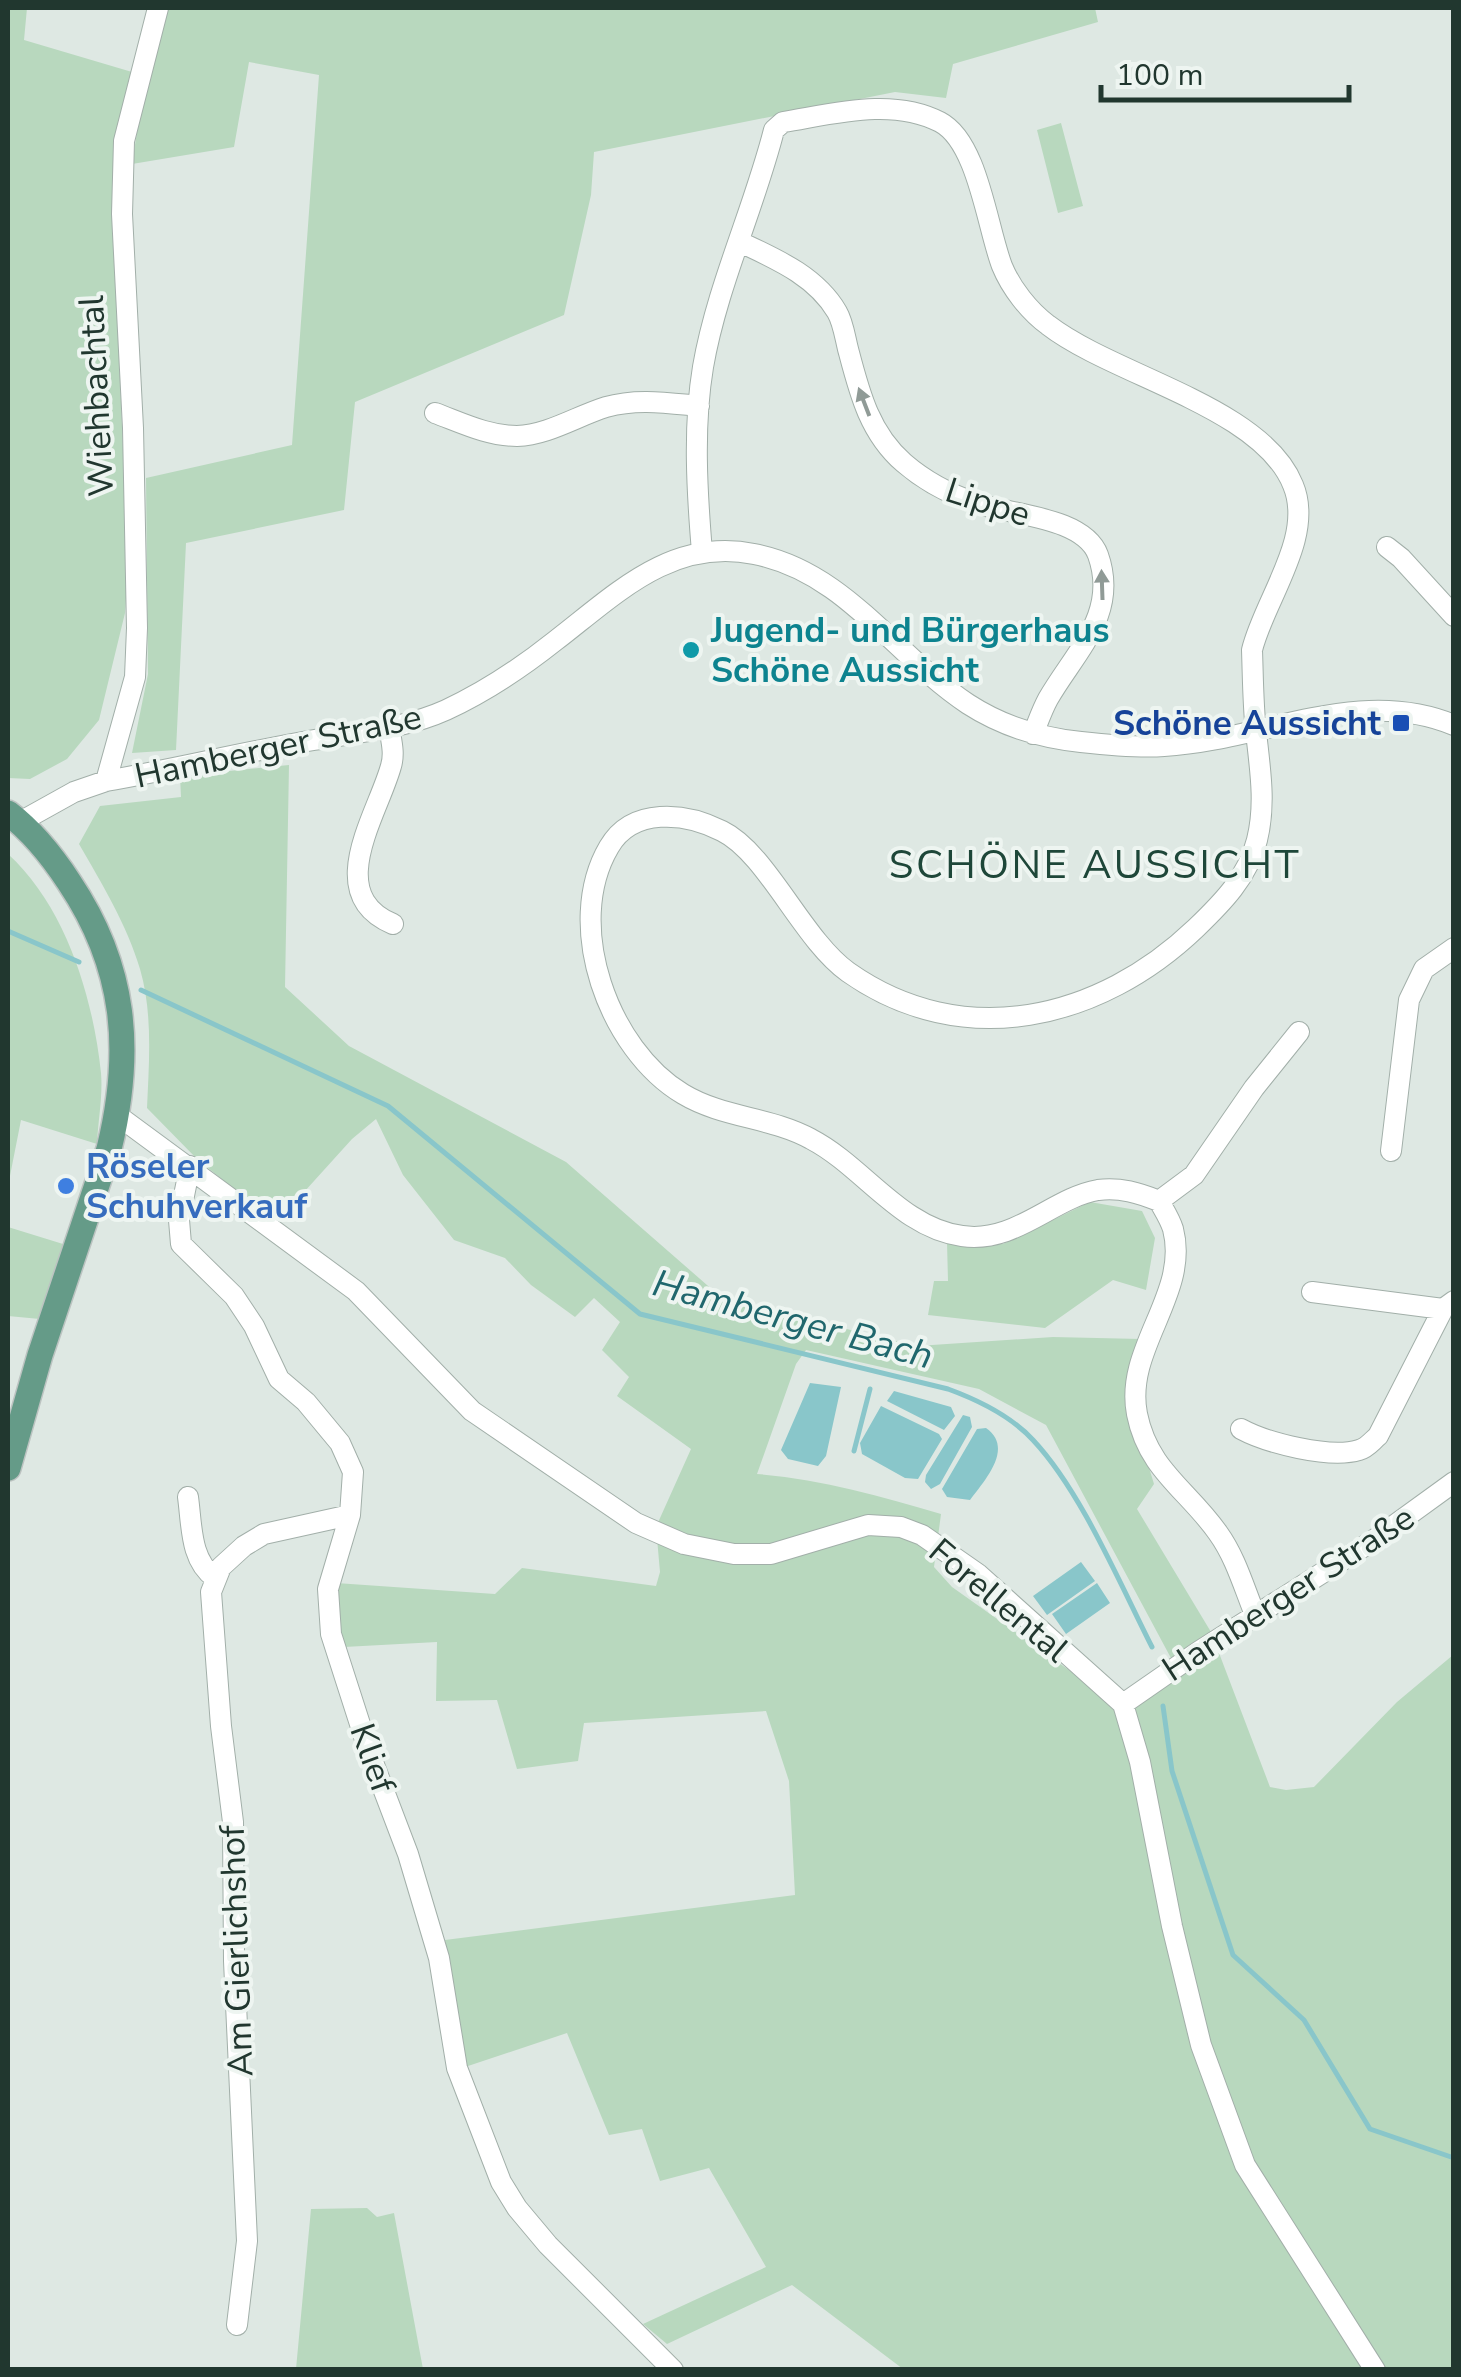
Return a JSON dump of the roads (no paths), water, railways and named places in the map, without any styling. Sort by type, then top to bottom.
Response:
[{"type":"main road","points":[[8,1468],[40,1355],[118,1115],[122,1035],[120,1000],[110,960],[84,904],[54,859],[14,817]]},
{"type":"street","name":"Wiehbachtal","points":[[106,781],[135,677],[137,628],[134,428],[122,214],[124,141],[158,8]]},
{"type":"street","points":[[702,552],[698,501],[703,366],[774,130],[783,122],[882,108],[910,111],[942,123],[955,134],[966,152],[1003,267],[1028,307],[1076,343],[1256,437],[1294,484],[1299,509],[1296,536],[1257,628],[1252,650],[1263,809],[1256,844],[1244,874],[1219,905],[1152,966],[1086,1002],[1052,1012],[1016,1018],[942,1012],[886,993],[848,972],[826,952],[752,857],[726,832],[667,816],[630,825],[612,842],[594,885],[592,906],[596,954],[611,1012],[634,1052],[655,1075],[723,1113],[809,1137],[906,1212],[936,1228],[960,1236],[1004,1232],[1094,1190],[1129,1190],[1159,1201],[1172,1227],[1176,1253],[1171,1281],[1142,1350],[1137,1372],[1135,1396],[1140,1432],[1164,1474],[1203,1514],[1231,1552],[1256,1617]]},
{"type":"street","name":"Lippe","points":[[740,242],[788,265],[816,287],[838,314],[862,402],[876,430],[901,460],[942,490],[978,504],[1076,530],[1094,546],[1104,577],[1104,597],[1097,621],[1048,699],[1033,734]]},
{"type":"street","points":[[435,412],[477,429],[516,436],[534,434],[628,402],[650,400],[699,406]]},
{"type":"street","points":[[1387,547],[1454,616]]},
{"type":"street","name":"Hamberger Straße","points":[[14,817],[106,781],[389,728],[444,711],[492,686],[636,576],[702,552],[752,554],[802,569],[863,612],[925,671],[970,706],[1033,734],[1081,742],[1165,746],[1335,714],[1396,710],[1430,715],[1454,725]]},
{"type":"street","points":[[389,728],[391,768],[366,830],[358,872],[366,906],[378,918],[393,924]]},
{"type":"street","points":[[1391,1152],[1409,1000],[1424,969],[1454,948]]},
{"type":"street","points":[[1159,1201],[1194,1175],[1254,1088],[1299,1032]]},
{"type":"street","name":"Forellental","points":[[118,1115],[356,1291],[472,1411],[636,1523],[684,1544],[734,1554],[771,1554],[868,1525],[901,1527],[922,1534],[978,1574],[1123,1704]]},
{"type":"street","name":"Klief","points":[[190,1166],[179,1220],[181,1244],[234,1296],[254,1326],[279,1379],[306,1402],[340,1442],[353,1472],[350,1515],[328,1589],[331,1634],[408,1854],[435,1944],[457,2068],[501,2182],[548,2245],[673,2370]]},
{"type":"street","points":[[1241,1429],[1260,1439],[1316,1449],[1347,1453],[1364,1449],[1378,1436],[1448,1305],[1312,1292]]},
{"type":"street","name":"Hamberger Straße","points":[[1123,1704],[1389,1530],[1454,1482]]},
{"type":"street","name":"Am Gierlichshof","points":[[188,1497],[197,1556],[203,1569],[215,1578],[210,1606],[234,1822],[234,1962],[246,2202],[246,2241],[236,2324]]},
{"type":"street","points":[[215,1578],[228,1560],[264,1534],[350,1515]]},
{"type":"street","points":[[1123,1704],[1140,1762],[1172,1926],[1201,2045],[1244,2164],[1376,2370]]},
{"type":"water","points":[[810,1383],[841,1387],[826,1456],[818,1466],[788,1459],[781,1450]]},
{"type":"water","points":[[894,1391],[951,1407],[955,1416],[944,1430],[887,1401]]},
{"type":"water","points":[[881,1406],[942,1439],[918,1479],[905,1478],[862,1454],[860,1443]]},
{"type":"water","points":[[963,1415],[970,1417],[972,1427],[940,1484],[931,1489],[925,1482],[926,1475]]},
{"type":"water","points":[[986,1428],[998,1445],[989,1474],[970,1500],[947,1497],[942,1489],[977,1429]]},
{"type":"water","points":[[1081,1562],[1095,1581],[1047,1615],[1033,1596]]},
{"type":"water","points":[[1097,1583],[1110,1603],[1066,1634],[1052,1614]]},
{"type":"waterway","name":"Hamberger Bach","points":[[8,931],[79,962]]},
{"type":"waterway","name":"Hamberger Bach","points":[[141,990],[388,1106],[640,1314],[948,1389],[1004,1416],[1033,1440],[1067,1485],[1152,1647]]},
{"type":"waterway","points":[[854,1451],[870,1389]]},
{"type":"waterway","points":[[1163,1706],[1172,1771],[1233,1955],[1304,2020],[1370,2129],[1454,2158]]},
{"type":"place","name":"Jugend- und Bürgerhaus Schöne Aussicht","points":[[691,650]]},
{"type":"place","name":"Schöne Aussicht","points":[[1401,723]]},
{"type":"place","name":"Röseler Schuhverkauf","points":[[66,1186]]},
{"type":"district","name":"SCHÖNE AUSSICHT","points":[[1095,864]]}]
